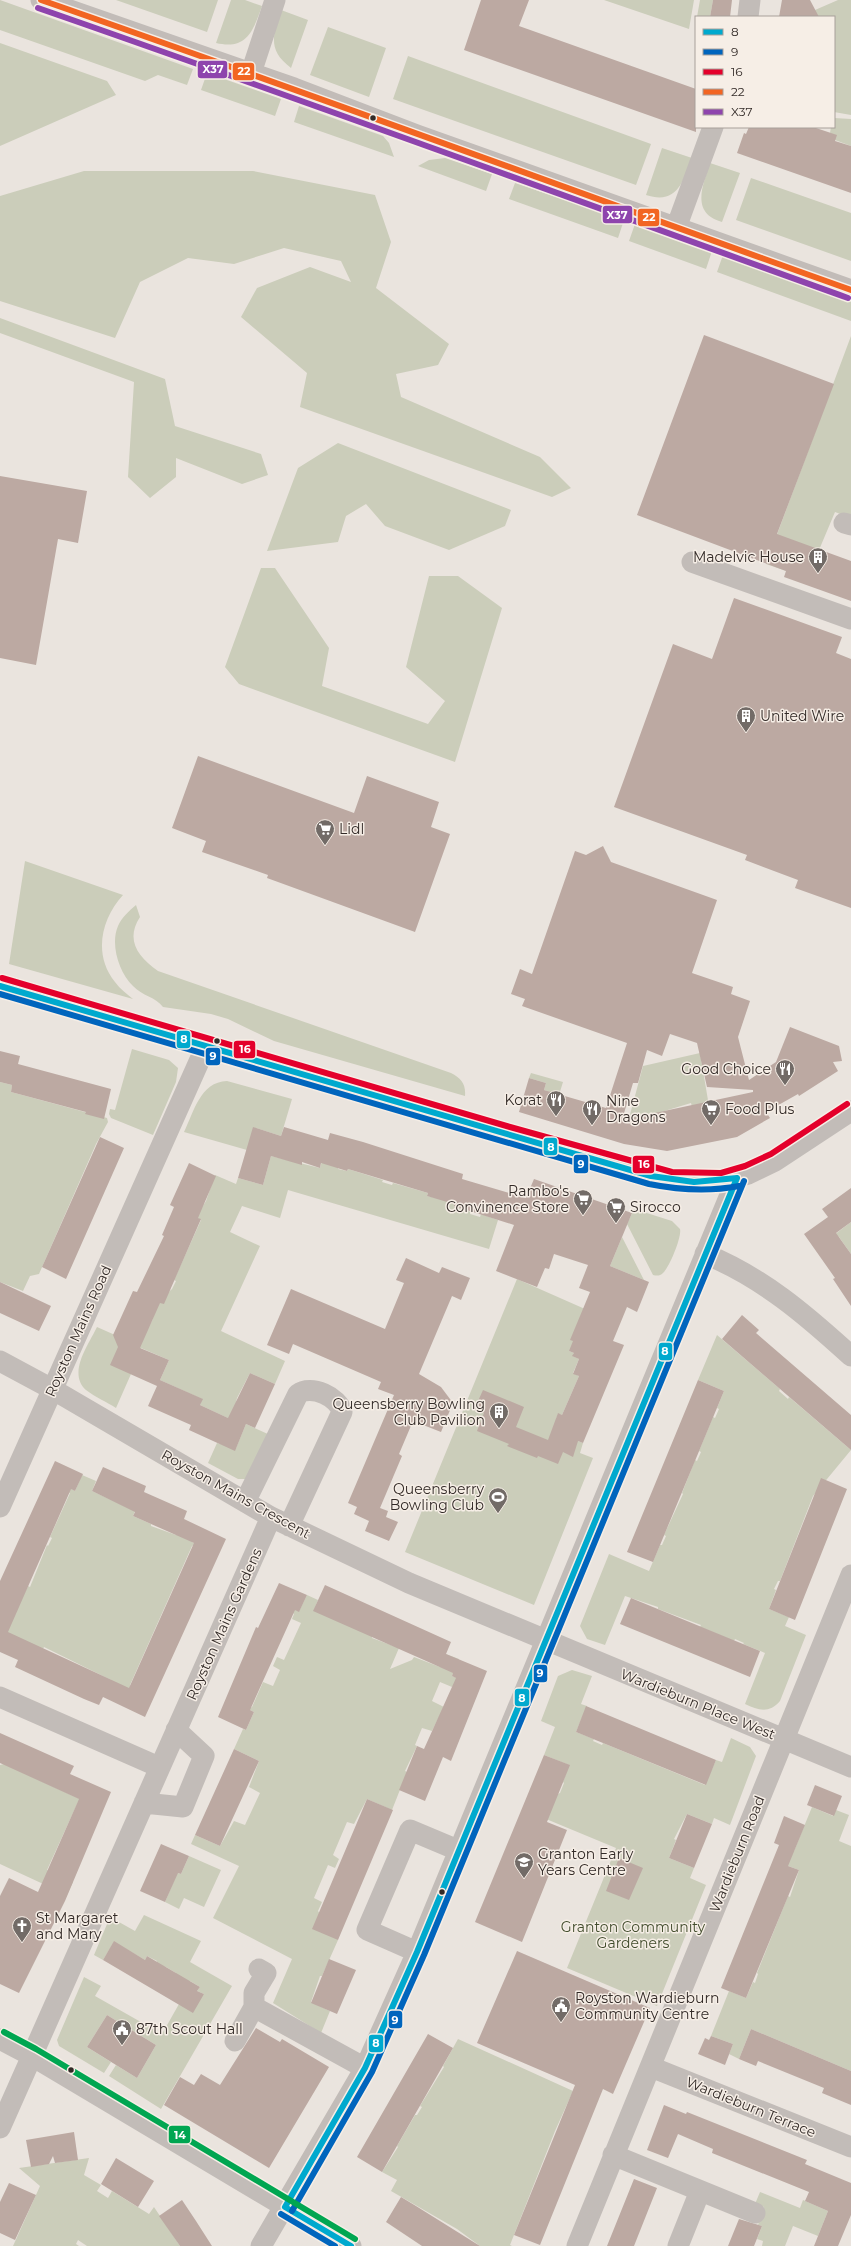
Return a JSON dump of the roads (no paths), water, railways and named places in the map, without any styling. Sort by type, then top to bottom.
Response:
[{"type":"street","points":[[40,0],[251,74],[851,290]]},
{"type":"street","points":[[251,74],[276,0]]},
{"type":"street","points":[[748,16],[750,0]]},
{"type":"street","points":[[676,228],[713,128]]},
{"type":"street","points":[[692,562],[851,619]]},
{"type":"street","points":[[0,986],[651,1176],[688,1182],[722,1182],[736,1178],[775,1161],[851,1111]]},
{"type":"street","name":"Royston Mains Road","points":[[0,1508],[206,1046]]},
{"type":"street","points":[[262,2246],[366,2068],[418,1952],[736,1178]]},
{"type":"street","points":[[705,1254],[740,1270],[773,1290],[851,1356]]},
{"type":"street","name":"Royston Mains Crescent","points":[[0,1361],[52,1389],[280,1522],[409,1583],[546,1641]]},
{"type":"street","name":"Royston Mains Gardens","points":[[0,2128],[176,1730],[280,1522],[342,1412],[341,1406],[336,1400],[310,1389],[303,1390],[298,1394],[245,1502]]},
{"type":"street","name":"Wardieburn Road","points":[[577,2246],[851,1575]]},
{"type":"street","name":"Wardieburn Place West","points":[[546,1641],[851,1767]]},
{"type":"street","points":[[0,1697],[159,1767]]},
{"type":"street","points":[[144,1803],[183,1807],[204,1756],[176,1730]]},
{"type":"street","points":[[418,1952],[367,1930],[410,1830],[460,1851]]},
{"type":"street","points":[[235,2041],[254,2007],[254,1993],[266,1973],[259,1969]]},
{"type":"street","points":[[254,2007],[366,2068]]},
{"type":"street","points":[[0,2039],[32,2056],[351,2246]]},
{"type":"street","name":"Wardieburn Terrace","points":[[651,2067],[851,2148]]},
{"type":"street","points":[[614,2155],[755,2213]]},
{"type":"street","points":[[678,2246],[700,2191]]},
{"type":"place","name":"Madelvic House","points":[[818,574]]},
{"type":"place","name":"United Wire","points":[[746,733]]},
{"type":"place","name":"Lidl","points":[[325,846]]},
{"type":"place","name":"Good Choice","points":[[785,1086]]},
{"type":"place","name":"Korat","points":[[556,1117]]},
{"type":"place","name":"Nine Dragons","points":[[592,1126]]},
{"type":"place","name":"Food Plus","points":[[711,1126]]},
{"type":"place","name":"Rambo's Convinence Store","points":[[583,1216]]},
{"type":"place","name":"Sirocco","points":[[616,1224]]},
{"type":"place","name":"Queensberry Bowling Club Pavilion","points":[[499,1429]]},
{"type":"place","name":"Queensberry Bowling Club","points":[[498,1514]]},
{"type":"place","name":"Granton Early Years Centre","points":[[524,1879]]},
{"type":"place","name":"St Margaret and Mary","points":[[22,1943]]},
{"type":"place","name":"Royston Wardieburn Community Centre","points":[[561,2023]]},
{"type":"place","name":"87th Scout Hall","points":[[122,2046]]},
{"type":"park label","name":"Granton Community Gardeners","points":[[633,1936]]}]
